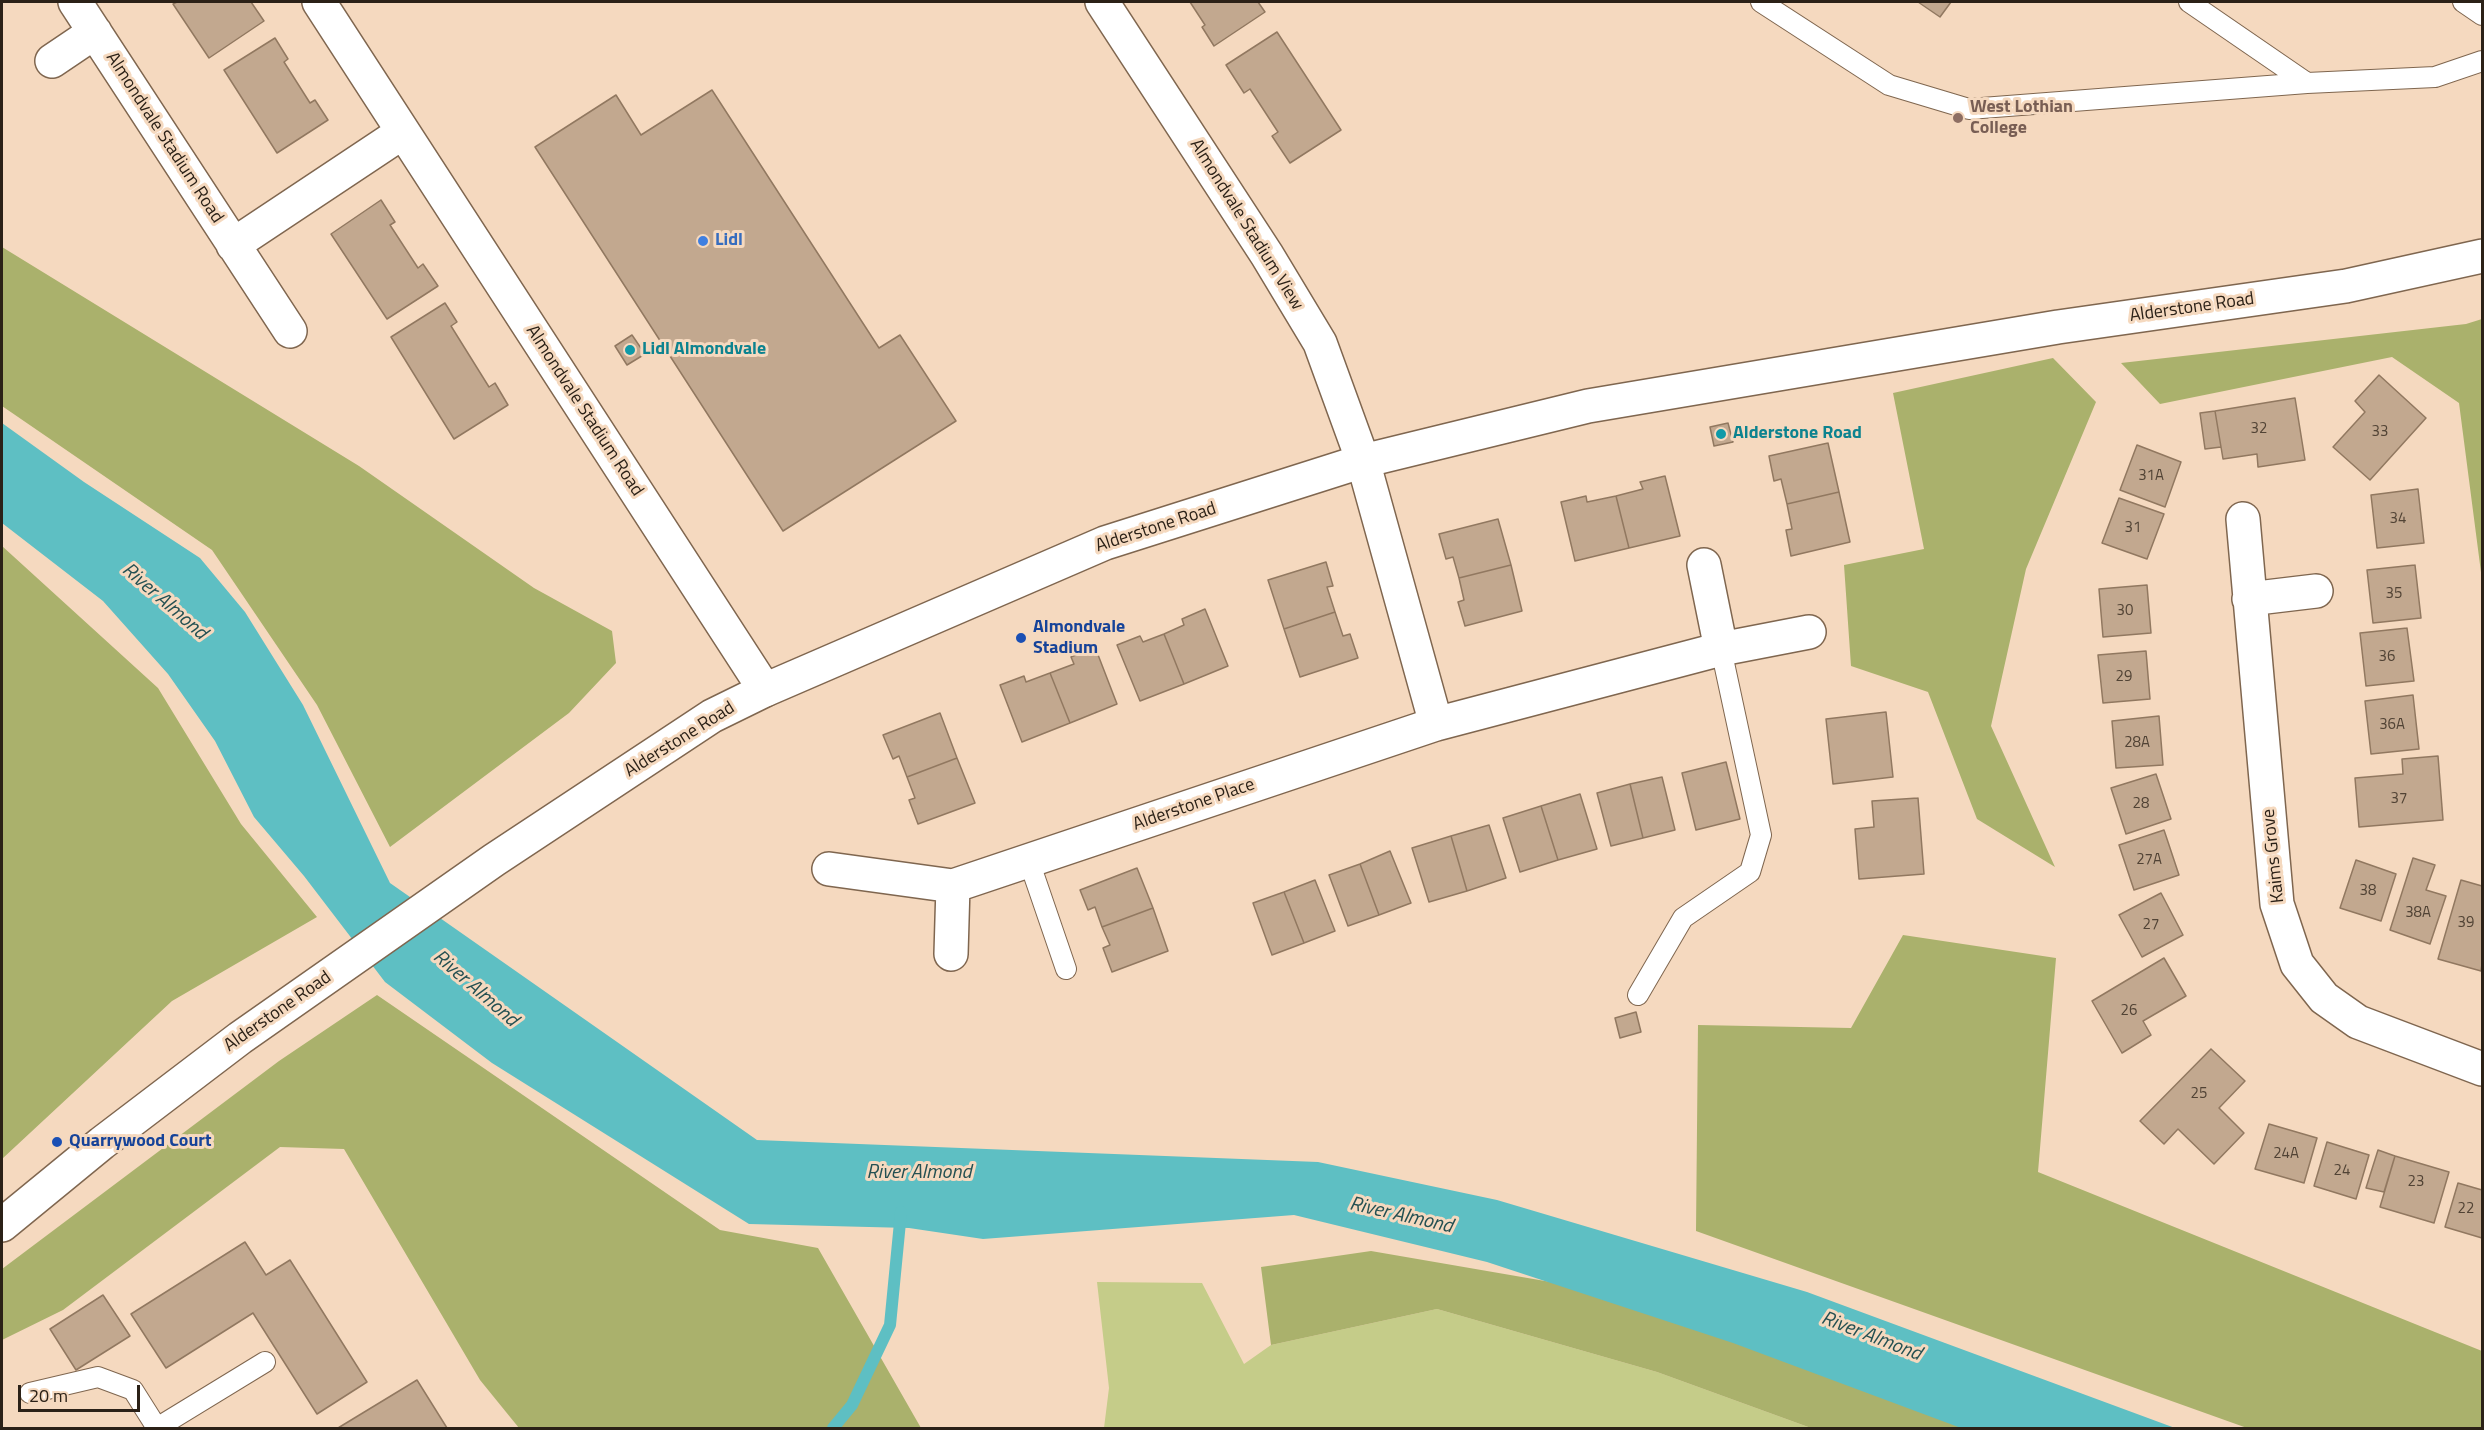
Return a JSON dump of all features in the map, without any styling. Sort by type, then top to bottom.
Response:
[{"type":"street","name":"Almondvale Stadium Road","points":[[75,2],[290,331]]},
{"type":"street","name":"Almondvale Stadium Road","points":[[319,2],[765,690]]},
{"type":"street","name":"Almondvale Stadium View","points":[[1102,2],[1267,255],[1320,343],[1363,462]]},
{"type":"street","name":"Almondvale Stadium Road","points":[[52,61],[95,32]]},
{"type":"street","points":[[233,245],[402,132]]},
{"type":"street","name":"Alderstone Road","points":[[2,1226],[102,1143],[240,1038],[494,860],[712,716],[765,690],[1105,543],[1363,462],[1588,406],[2058,327],[2346,286],[2482,255]]},
{"type":"street","points":[[1363,462],[1436,724]]},
{"type":"street","name":"Kaims Grove","points":[[2243,519],[2277,903],[2297,964],[2324,998],[2358,1022],[2482,1070]]},
{"type":"street","points":[[1704,565],[1721,649]]},
{"type":"street","points":[[2249,599],[2316,591]]},
{"type":"street","name":"Alderstone Place","points":[[829,868],[953,886],[1436,724],[1721,649],[1809,632]]},
{"type":"street","points":[[951,954],[953,886]]},
{"type":"lane","points":[[1761,2],[1889,86],[1969,109],[2307,83],[2435,77],[2482,61]]},
{"type":"lane","points":[[2189,2],[2307,83]]},
{"type":"lane","points":[[2463,2],[2482,15]]},
{"type":"lane","points":[[1638,994],[1683,918],[1750,872],[1761,835],[1721,649]]},
{"type":"lane","points":[[1029,861],[1066,969]]},
{"type":"lane","points":[[30,1393],[98,1377],[133,1390],[158,1428],[265,1362]]},
{"type":"green space","points":[[2,247],[359,466],[534,588],[612,631],[616,663],[569,713],[390,847],[317,705],[212,550],[2,406]]},
{"type":"green space","points":[[2482,319],[2482,580],[2459,403],[2392,357],[2160,404],[2121,363],[2466,324]]},
{"type":"green space","points":[[2053,358],[2096,402],[2026,569],[1991,726],[2055,867],[1977,819],[1928,692],[1851,666],[1844,565],[1924,549],[1893,393]]},
{"type":"green space","points":[[2,546],[158,688],[241,824],[317,917],[172,1001],[2,1159]]},
{"type":"green space","points":[[1903,935],[2056,958],[2038,1172],[2482,1351],[2482,1428],[2247,1428],[1696,1231],[1698,1025],[1851,1028]]},
{"type":"green space","points":[[377,995],[720,1230],[818,1248],[921,1428],[519,1428],[480,1380],[344,1149],[280,1147],[63,1310],[2,1340],[2,1269],[279,1061]]},
{"type":"green space","points":[[1371,1251],[1661,1301],[2001,1428],[1811,1428],[1657,1372],[1437,1309],[1271,1345],[1261,1267]]},
{"type":"green space","points":[[1097,1282],[1202,1283],[1244,1364],[1271,1345],[1437,1309],[1657,1372],[1811,1428],[1104,1428],[1109,1388]]},
{"type":"water","name":"River Almond","points":[[2,423],[84,482],[200,558],[245,612],[303,705],[390,883],[757,1140],[1318,1162],[1497,1200],[1807,1292],[2175,1428],[1961,1428],[1733,1343],[1487,1262],[1294,1215],[983,1239],[909,1228],[749,1224],[492,1063],[385,982],[304,876],[254,817],[215,741],[168,674],[103,601],[2,523]]},
{"type":"building","points":[[177,2],[251,2],[264,21],[209,58],[173,4]]},
{"type":"building","points":[[1190,2],[1258,2],[1265,12],[1214,46],[1202,27],[1205,25]]},
{"type":"building","points":[[1918,2],[1951,2],[1940,17]]},
{"type":"building","points":[[1277,32],[1341,130],[1290,163],[1272,136],[1278,132],[1250,89],[1244,93],[1226,65]]},
{"type":"building","points":[[275,38],[288,59],[284,62],[310,103],[315,100],[328,120],[277,153],[224,70]]},
{"type":"building","name":"Lidl","points":[[712,90],[879,348],[900,335],[956,421],[783,531],[535,147],[616,95],[641,135]]},
{"type":"building","points":[[381,200],[395,222],[390,225],[418,268],[423,264],[438,286],[387,319],[331,234]]},
{"type":"building","points":[[445,303],[457,322],[451,326],[489,387],[495,383],[508,405],[454,439],[391,337]]},
{"type":"building","name":"Lidl Almondvale","points":[[632,335],[645,354],[627,365],[615,346]]},
{"type":"building","points":[[2379,375],[2426,418],[2370,480],[2333,447],[2365,412],[2355,401]]},
{"type":"building","points":[[2295,398],[2305,460],[2258,467],[2257,454],[2223,459],[2215,411]]},
{"type":"building","points":[[2215,411],[2221,447],[2205,449],[2200,413]]},
{"type":"building","name":"Alderstone Road","points":[[1728,423],[1733,442],[1714,446],[1710,427]]},
{"type":"building","points":[[1828,443],[1839,492],[1787,504],[1781,479],[1774,481],[1769,456]]},
{"type":"building","points":[[2137,445],[2181,462],[2165,507],[2120,490]]},
{"type":"building","points":[[1665,476],[1680,536],[1629,548],[1616,496],[1643,489],[1640,482]]},
{"type":"building","points":[[2418,489],[2424,543],[2377,548],[2371,495]]},
{"type":"building","points":[[1839,492],[1850,542],[1791,556],[1786,530],[1792,529],[1787,504]]},
{"type":"building","points":[[1586,496],[1587,502],[1616,496],[1629,548],[1575,561],[1561,502]]},
{"type":"building","points":[[2119,498],[2164,514],[2147,559],[2102,543]]},
{"type":"building","points":[[1498,519],[1511,565],[1459,578],[1453,557],[1446,559],[1439,534]]},
{"type":"building","points":[[1326,562],[1333,586],[1327,587],[1335,612],[1284,629],[1268,580]]},
{"type":"building","points":[[1511,565],[1522,611],[1465,626],[1458,602],[1464,600],[1459,578]]},
{"type":"building","points":[[2415,565],[2421,618],[2373,623],[2367,570]]},
{"type":"building","points":[[2147,585],[2151,633],[2103,637],[2099,589]]},
{"type":"building","points":[[1205,609],[1228,666],[1184,684],[1164,634],[1184,625],[1182,619]]},
{"type":"building","points":[[1335,612],[1343,636],[1350,634],[1358,658],[1300,677],[1284,629]]},
{"type":"building","points":[[2407,628],[2414,681],[2366,686],[2360,633]]},
{"type":"building","points":[[1164,634],[1184,684],[1140,701],[1117,645],[1140,636],[1143,642]]},
{"type":"building","points":[[1095,647],[1117,704],[1070,723],[1050,673],[1074,664],[1071,657]]},
{"type":"building","points":[[2146,651],[2150,699],[2103,703],[2098,655]]},
{"type":"building","points":[[1050,673],[1070,723],[1022,742],[1000,685],[1024,676],[1026,682]]},
{"type":"building","points":[[2413,695],[2419,749],[2371,754],[2365,701]]},
{"type":"building","points":[[1886,712],[1893,777],[1833,784],[1826,719]]},
{"type":"building","points":[[940,713],[957,758],[907,777],[899,756],[893,759],[883,735]]},
{"type":"building","points":[[2159,716],[2163,765],[2116,768],[2112,721]]},
{"type":"building","points":[[2438,756],[2443,820],[2359,827],[2355,778],[2403,774],[2402,759]]},
{"type":"building","points":[[957,758],[975,803],[918,824],[909,800],[915,798],[907,777]]},
{"type":"building","points":[[1726,762],[1740,819],[1696,830],[1682,773]]},
{"type":"building","points":[[2156,774],[2171,819],[2126,834],[2111,788]]},
{"type":"building","points":[[1662,777],[1675,830],[1643,838],[1630,784]]},
{"type":"building","points":[[1630,784],[1643,838],[1611,846],[1597,793]]},
{"type":"building","points":[[1580,794],[1597,849],[1558,860],[1541,806]]},
{"type":"building","points":[[1918,798],[1924,874],[1859,879],[1855,829],[1874,827],[1872,801]]},
{"type":"building","points":[[1541,806],[1558,860],[1520,872],[1503,818]]},
{"type":"building","points":[[1489,825],[1506,878],[1467,891],[1451,836]]},
{"type":"building","points":[[2164,830],[2179,875],[2134,890],[2119,845]]},
{"type":"building","points":[[1451,836],[1467,891],[1429,902],[1412,848]]},
{"type":"building","points":[[1390,851],[1411,903],[1379,915],[1360,864]]},
{"type":"building","points":[[2413,858],[2435,865],[2426,890],[2446,896],[2430,944],[2390,930]]},
{"type":"building","points":[[2356,860],[2396,874],[2381,921],[2340,908]]},
{"type":"building","points":[[1360,864],[1379,915],[1348,926],[1329,875]]},
{"type":"building","points":[[1137,868],[1153,908],[1102,927],[1095,907],[1088,910],[1080,890]]},
{"type":"building","points":[[1315,880],[1335,931],[1304,943],[1284,892]]},
{"type":"building","points":[[2461,880],[2482,886],[2481,971],[2438,959]]},
{"type":"building","points":[[1284,892],[1304,943],[1272,955],[1253,903]]},
{"type":"building","points":[[2161,893],[2183,935],[2142,957],[2119,915]]},
{"type":"building","points":[[1153,908],[1168,951],[1112,972],[1103,948],[1110,945],[1102,927]]},
{"type":"building","points":[[2164,958],[2186,996],[2143,1021],[2151,1035],[2122,1053],[2092,1001]]},
{"type":"building","points":[[1636,1012],[1641,1032],[1620,1038],[1615,1018]]},
{"type":"building","points":[[2211,1049],[2245,1081],[2219,1108],[2244,1133],[2214,1164],[2178,1129],[2164,1144],[2140,1121]]},
{"type":"building","points":[[2269,1124],[2317,1138],[2304,1183],[2255,1169]]},
{"type":"building","points":[[2327,1142],[2369,1155],[2356,1199],[2314,1186]]},
{"type":"building","points":[[2378,1150],[2395,1156],[2384,1192],[2366,1188]]},
{"type":"building","points":[[2395,1156],[2449,1172],[2434,1223],[2380,1207]]},
{"type":"building","points":[[2458,1183],[2482,1190],[2482,1238],[2445,1227]]},
{"type":"building","points":[[245,1242],[266,1275],[290,1260],[367,1382],[317,1414],[253,1313],[166,1368],[131,1314]]},
{"type":"building","points":[[103,1295],[130,1336],[76,1370],[50,1329]]},
{"type":"building","points":[[417,1380],[447,1428],[338,1428]]},
{"type":"waterway","points":[[833,1428],[852,1405],[890,1325],[901,1212]]},
{"type":"place","name":"West Lothian College","points":[[1958,118]]},
{"type":"place","name":"Lidl","points":[[703,241]]},
{"type":"place","name":"Lidl Almondvale","points":[[630,350]]},
{"type":"place","name":"Alderstone Road","points":[[1721,434]]},
{"type":"place","name":"Almondvale Stadium","points":[[1021,638]]},
{"type":"place","name":"Quarrywood Court","points":[[57,1142]]}]
